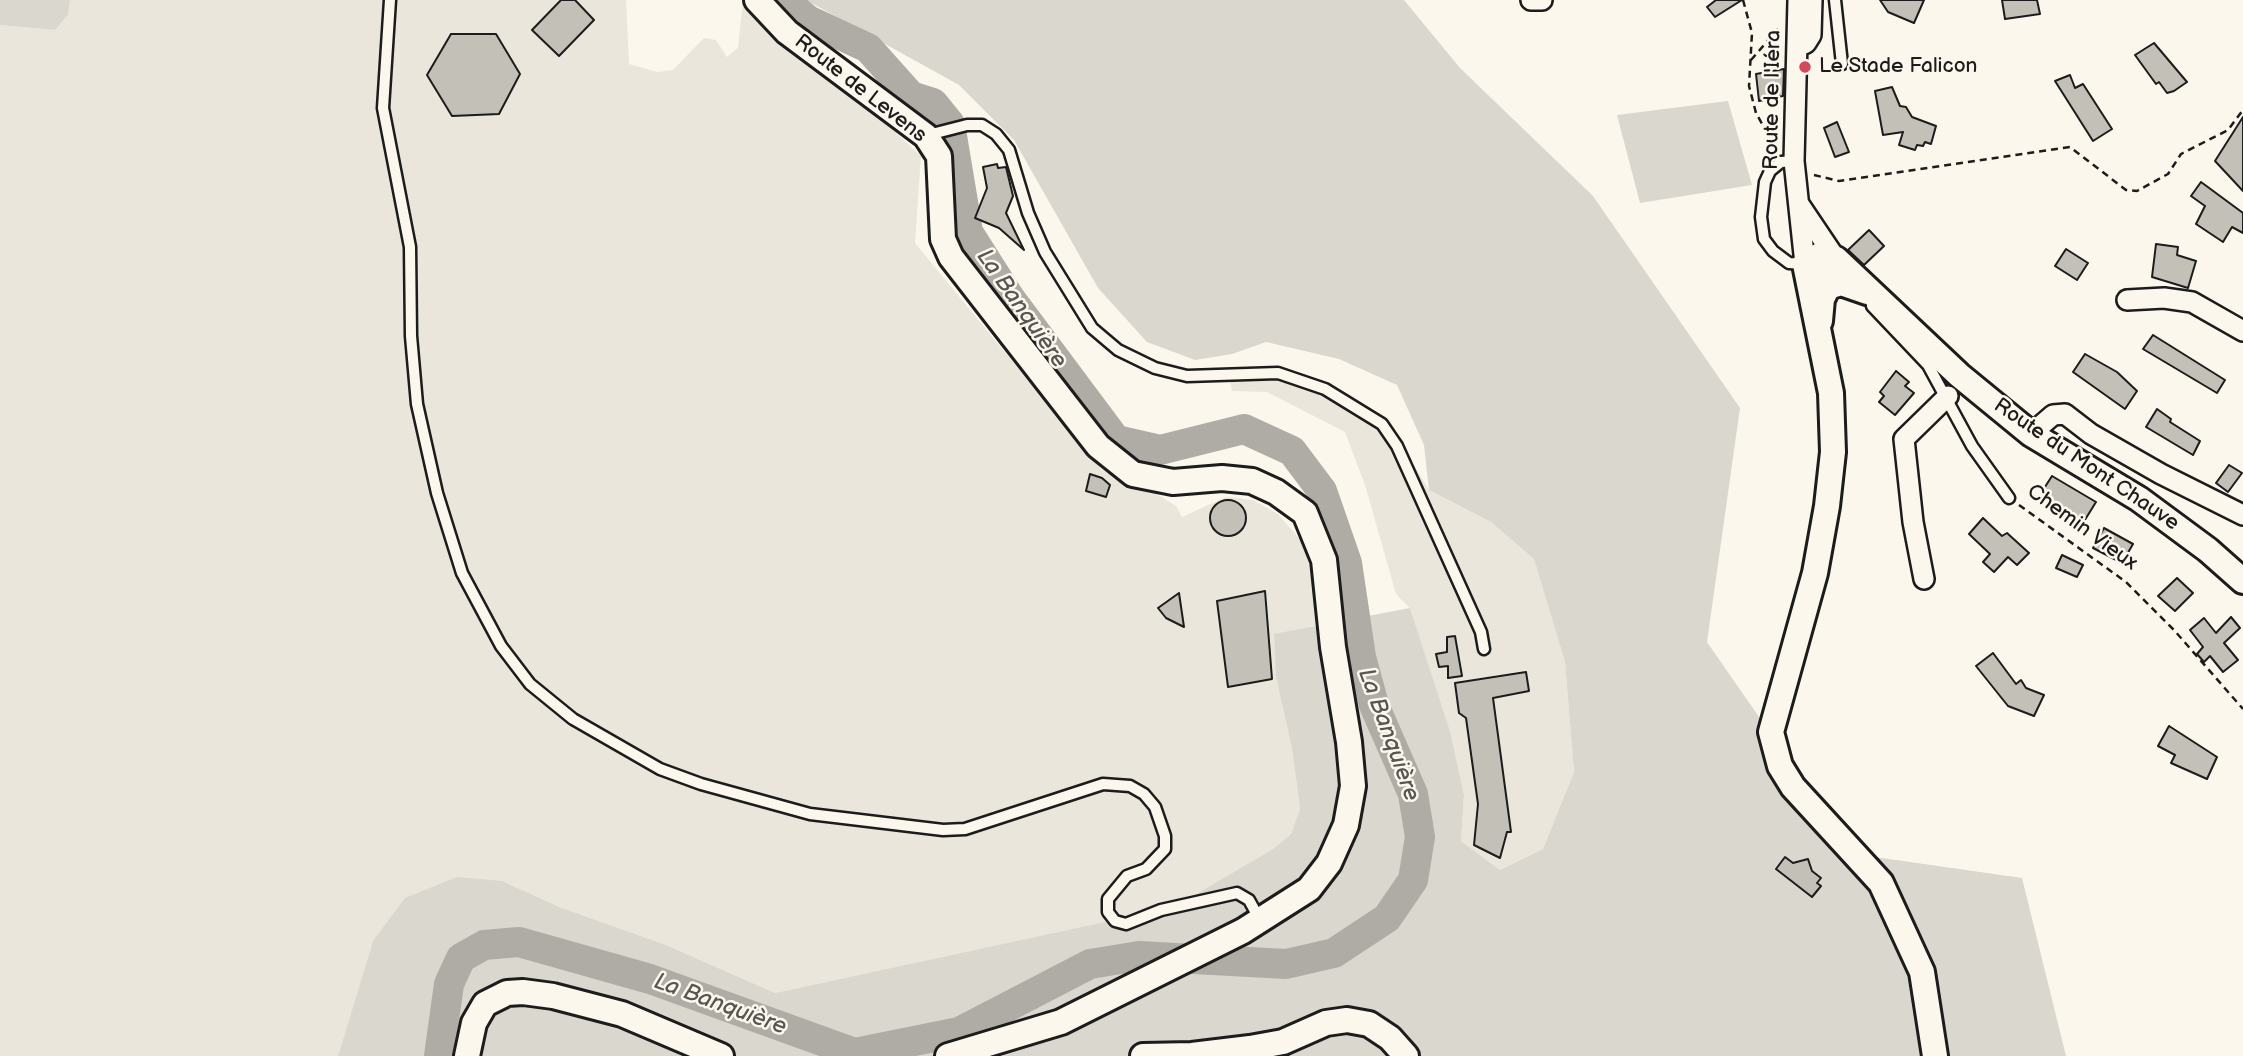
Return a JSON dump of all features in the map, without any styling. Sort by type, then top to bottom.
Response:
[{"type":"street","name":"Route de Levens","points":[[757,0],[787,32],[931,134],[939,156],[943,239],[951,257],[1098,446],[1133,474],[1172,482],[1222,478],[1252,481],[1276,492],[1305,513],[1324,560],[1333,647],[1353,786],[1346,825],[1329,863],[1309,889],[1252,926],[1132,987],[1061,1022],[948,1056]]},
{"type":"street","points":[[1531,0],[1542,0]]},
{"type":"street","name":"Route de l'Iéra","points":[[1798,0],[1795,165],[1805,264]]},
{"type":"street","points":[[1797,47],[1806,43],[1811,35],[1812,0]]},
{"type":"street","name":"Route de l'Iéra","points":[[1797,200],[1834,277]]},
{"type":"street","points":[[1871,295],[1834,277],[1820,254],[1805,264],[1831,393],[1833,452],[1815,573],[1771,732],[1780,766],[1793,786],[1881,883],[1922,972],[1935,1056]]},
{"type":"street","points":[[1820,328],[1822,299],[1834,277]]},
{"type":"street","name":"Route du Mont Chauve","points":[[1871,295],[1959,375],[2031,433],[2139,499],[2208,550],[2243,581]]},
{"type":"street","points":[[2127,300],[2164,298],[2192,302],[2243,331]]},
{"type":"street","points":[[1924,579],[1913,522],[1904,439],[1948,396]]},
{"type":"street","points":[[2031,433],[2053,415],[2064,414],[2091,434],[2161,474],[2243,515]]},
{"type":"street","points":[[467,1056],[474,1023],[485,1004],[507,993],[523,992],[553,996],[622,1014],[721,1056]]},
{"type":"street","points":[[1143,1056],[1192,1055],[1250,1048],[1283,1042],[1326,1023],[1347,1020],[1369,1024],[1390,1038],[1406,1056]]},
{"type":"lane","points":[[390,0],[383,108],[410,247],[411,336],[417,404],[437,493],[462,573],[501,646],[530,684],[573,719],[660,769],[701,784],[810,814],[929,829],[965,829],[1103,784],[1130,786],[1144,794],[1155,807],[1165,836],[1165,849],[1161,858],[1146,869],[1127,876],[1108,899],[1108,912],[1115,921],[1126,924],[1161,910],[1237,893],[1248,900],[1252,926]]},
{"type":"lane","points":[[1835,0],[1842,64]]},
{"type":"lane","points":[[931,134],[967,125],[982,125],[996,134],[1009,150],[1028,214],[1045,253],[1092,328],[1118,350],[1155,368],[1187,376],[1278,373],[1325,389],[1382,424],[1397,446],[1481,632],[1484,649]]},
{"type":"lane","points":[[1795,165],[1770,171],[1765,182],[1761,217],[1764,239],[1780,258],[1789,263],[1805,264]]},
{"type":"lane","name":"Chemin Vieux","points":[[1871,295],[1872,306],[1878,316],[1928,365],[1948,396],[1972,446],[2009,498]]},
{"type":"path","points":[[1743,0],[1752,33],[1749,86],[1756,113],[1795,165],[1839,181],[2070,147],[2126,190],[2137,191],[2168,174],[2180,154],[2228,130],[2243,110]]},
{"type":"path","points":[[1751,60],[1779,28]]},
{"type":"path","name":"Chemin Vieux","points":[[2009,498],[2126,582],[2174,630],[2243,709]]},
{"type":"shaded area","points":[[0,0],[70,0],[68,15],[55,30],[0,25]]},
{"type":"shaded area","points":[[70,0],[626,0],[629,64],[657,72],[673,70],[704,38],[716,40],[727,57],[738,48],[743,0],[780,41],[879,117],[921,156],[915,243],[1101,469],[1129,485],[1155,493],[1176,506],[1182,517],[1226,497],[1253,500],[1278,514],[1304,544],[1314,588],[1317,625],[1293,632],[1292,748],[1300,809],[1291,834],[1273,849],[1174,907],[775,993],[666,945],[562,908],[502,881],[373,941],[338,1056],[0,1056],[0,25],[55,30],[68,15]]},
{"type":"shaded area","points":[[806,0],[1404,0],[1460,68],[1593,196],[1740,408],[1707,642],[1854,854],[2022,878],[2066,1056],[338,1056],[373,941],[405,898],[457,877],[502,881],[562,908],[666,945],[775,993],[1174,907],[1273,849],[1291,834],[1300,809],[1292,748],[1276,676],[1274,634],[1410,608],[1450,731],[1464,795],[1461,841],[1500,870],[1543,849],[1574,772],[1565,662],[1534,559],[1491,522],[1429,490],[1424,445],[1397,385],[1339,359],[1266,342],[1232,354],[1195,360],[1147,342],[1098,288],[1014,140],[959,85]]},
{"type":"shaded area","points":[[1728,101],[1752,185],[1640,203],[1617,115]]},
{"type":"shaded area","points":[[1227,368],[1276,368],[1345,392],[1387,420],[1429,490],[1491,522],[1534,559],[1565,662],[1574,772],[1543,849],[1500,870],[1461,841],[1464,795],[1450,731],[1410,608],[1396,594],[1365,485],[1345,432],[1267,392],[1232,391]]},
{"type":"building","points":[[561,0],[575,0],[594,20],[559,56],[532,30]]},
{"type":"building","points":[[1716,0],[1742,0],[1715,17],[1707,7]]},
{"type":"building","points":[[1880,0],[1924,0],[1914,23],[1888,12]]},
{"type":"building","points":[[2002,0],[2037,0],[2040,14],[2005,19]]},
{"type":"building","points":[[451,34],[496,34],[520,74],[499,114],[452,116],[427,75]]},
{"type":"building","points":[[2154,43],[2187,82],[2174,91],[2167,93],[2159,82],[2156,84],[2135,55]]},
{"type":"building","points":[[1784,69],[1783,96],[1759,101],[1756,74]]},
{"type":"building","points":[[2070,75],[2075,88],[2083,84],[2112,129],[2093,141],[2055,81]]},
{"type":"building","points":[[1892,87],[1900,106],[1906,107],[1912,117],[1936,126],[1931,144],[1925,142],[1923,146],[1917,145],[1915,150],[1899,145],[1903,132],[1883,135],[1875,91]]},
{"type":"building","points":[[2243,117],[2243,191],[2215,161]]},
{"type":"building","points":[[1837,122],[1849,152],[1835,157],[1824,128]]},
{"type":"building","points":[[997,164],[998,168],[1006,167],[1013,196],[1006,213],[1024,250],[999,228],[975,218],[987,188],[983,167]]},
{"type":"building","points":[[2201,182],[2243,213],[2243,233],[2232,227],[2223,242],[2196,224],[2205,206],[2191,196]]},
{"type":"building","points":[[1869,230],[1884,246],[1864,265],[1848,250]]},
{"type":"building","points":[[2156,244],[2178,247],[2177,255],[2196,261],[2188,288],[2152,277]]},
{"type":"building","points":[[2066,249],[2088,263],[2077,280],[2055,266]]},
{"type":"building","points":[[2153,335],[2225,380],[2217,393],[2143,349]]},
{"type":"building","points":[[2085,354],[2117,372],[2137,391],[2125,409],[2073,372]]},
{"type":"building","points":[[1896,371],[1909,382],[1905,386],[1914,393],[1895,415],[1879,402],[1884,396],[1880,392]]},
{"type":"building","points":[[2157,409],[2171,419],[2170,422],[2200,441],[2193,455],[2146,427]]},
{"type":"building","points":[[2229,465],[2242,473],[2228,492],[2216,483]]},
{"type":"building","points":[[1090,474],[1102,478],[1110,485],[1106,497],[1086,491]]},
{"type":"building","points":[[2052,476],[2096,502],[2083,523],[2044,498],[2047,493],[2043,490]]},
{"type":"building","points":[[1228,500],[1241,505],[1246,518],[1241,531],[1228,536],[1215,531],[1210,518],[1215,505]]},
{"type":"building","points":[[1983,518],[2002,536],[2007,533],[2029,553],[2017,565],[2008,557],[1994,572],[1983,562],[1990,554],[1969,534]]},
{"type":"building","points":[[2104,528],[2133,544],[2122,563],[2093,548]]},
{"type":"building","points":[[2062,555],[2083,565],[2077,577],[2056,568]]},
{"type":"building","points":[[2177,578],[2193,593],[2175,611],[2158,596]]},
{"type":"building","points":[[1265,591],[1272,679],[1228,687],[1217,601]]},
{"type":"building","points":[[1179,593],[1184,627],[1166,618],[1158,608]]},
{"type":"building","points":[[2231,617],[2240,628],[2224,643],[2238,660],[2223,672],[2210,656],[2204,662],[2197,654],[2203,647],[2190,630],[2204,618],[2216,633]]},
{"type":"building","points":[[1455,636],[1462,676],[1448,678],[1448,666],[1439,667],[1436,654],[1447,652],[1447,637]]},
{"type":"building","points":[[1993,653],[2016,684],[2021,680],[2026,688],[2044,695],[2034,716],[2008,706],[1976,666]]},
{"type":"building","points":[[1526,672],[1529,691],[1493,698],[1511,832],[1507,832],[1500,858],[1474,845],[1478,804],[1466,718],[1459,713],[1455,683]]},
{"type":"building","points":[[2169,726],[2217,757],[2207,779],[2171,763],[2175,755],[2158,746]]},
{"type":"building","points":[[1785,857],[1793,863],[1808,859],[1812,871],[1821,878],[1817,883],[1821,886],[1812,897],[1776,869]]},
{"type":"waterway","name":"La Banquière","points":[[439,1056],[449,984],[461,958],[484,945],[519,942],[650,979],[855,1053],[959,1032],[1090,964],[1139,956],[1286,964],[1334,953],[1387,918],[1413,880],[1420,837],[1413,794],[1374,705],[1361,657],[1347,563],[1322,491],[1292,451],[1244,429],[1160,450],[1116,440],[1010,298],[968,232],[950,124],[933,103],[911,96],[868,48],[808,20],[784,0]]},
{"type":"place","name":"Le Stade Falicon","points":[[1805,67]]}]
